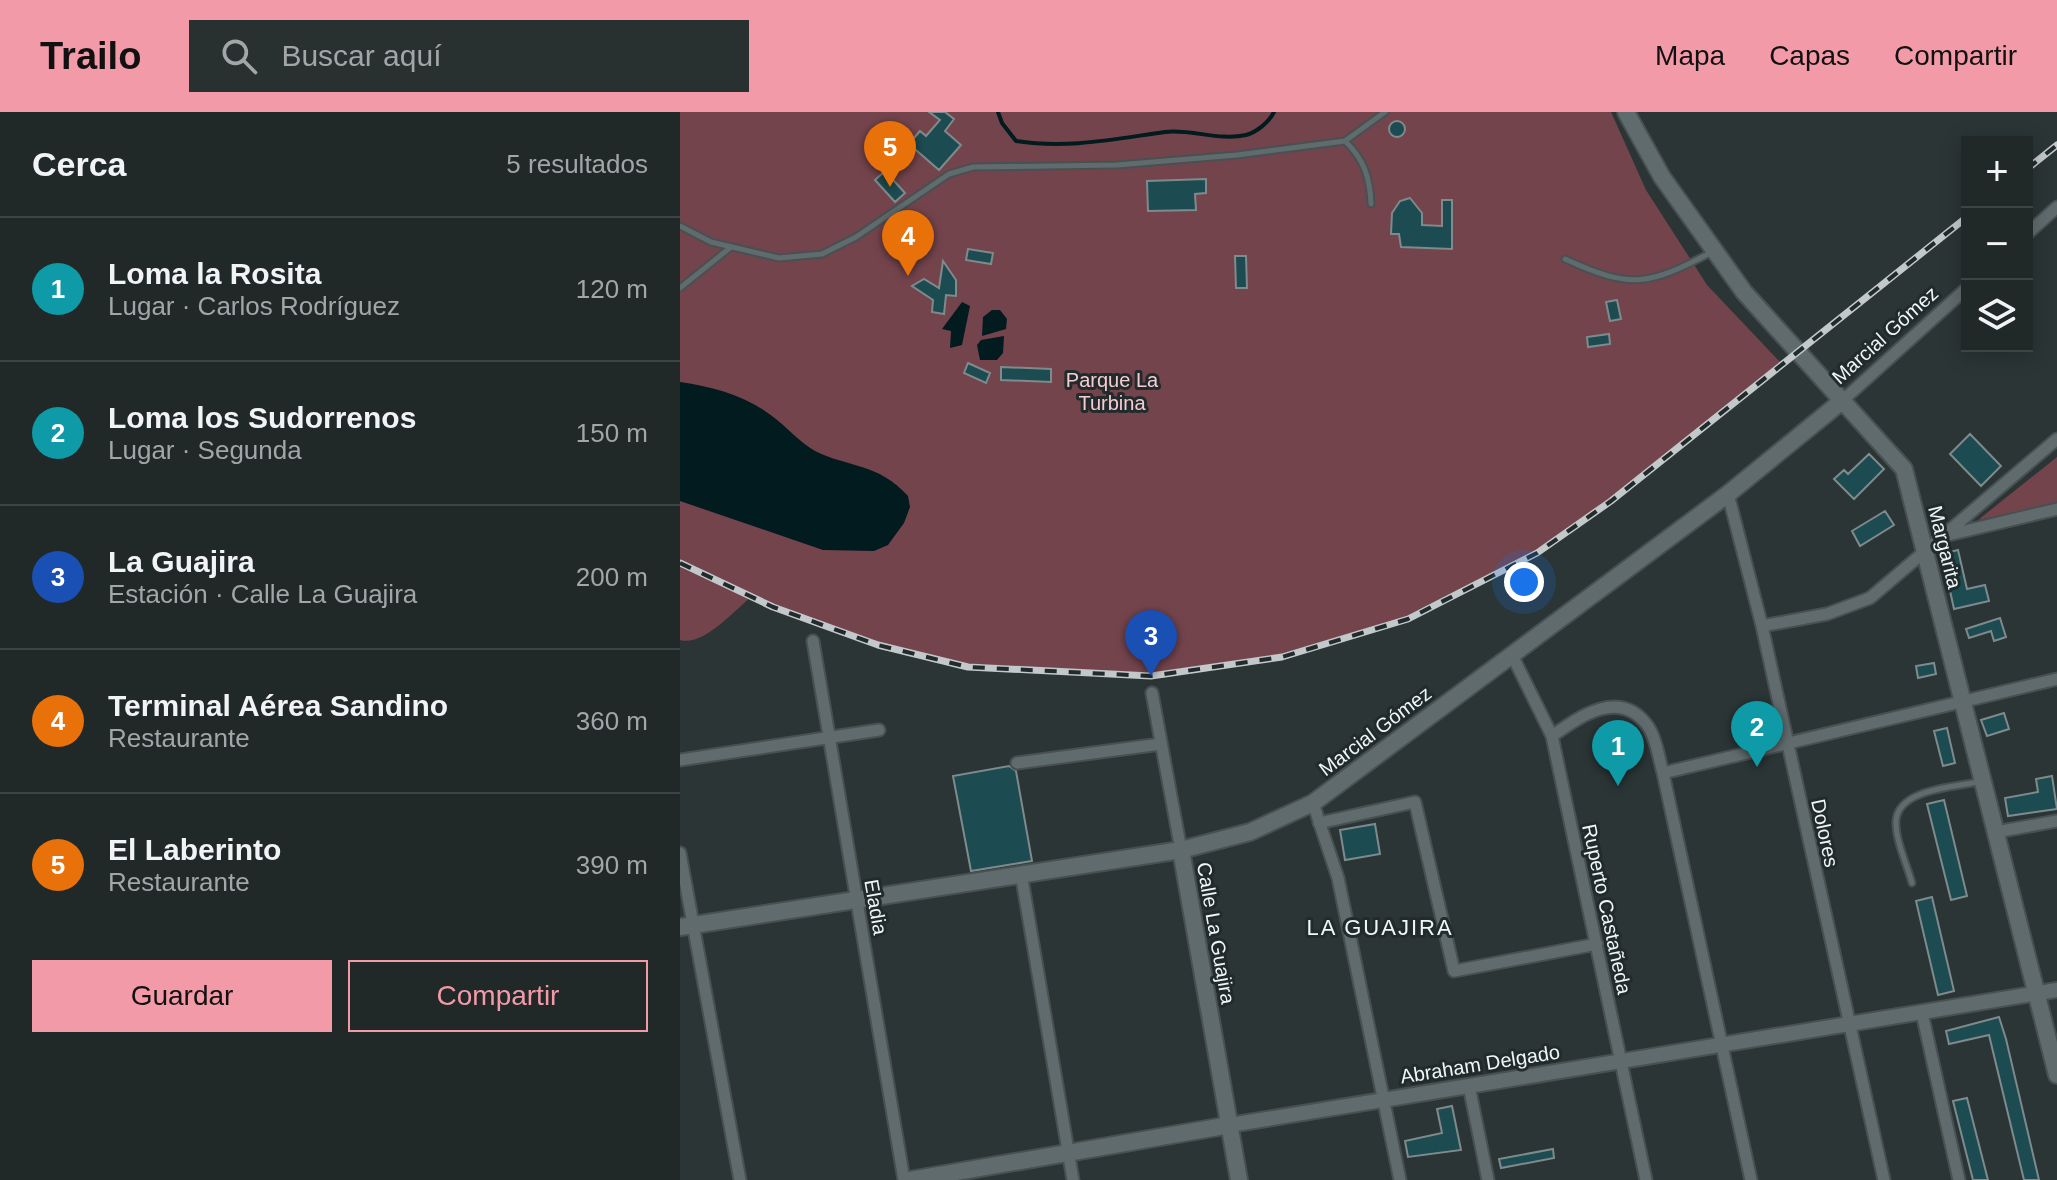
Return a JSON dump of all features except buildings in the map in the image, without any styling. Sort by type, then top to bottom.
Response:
[{"type":"main road","name":"Margarita","points":[[1626,112],[1662,177],[1744,292],[1904,469],[2057,1075]]},
{"type":"main road","name":"Marcial Gómez","points":[[687,926],[1181,850],[1250,832],[1313,803],[1728,494],[1842,401]]},
{"type":"main road","name":"Calle La Guajira","points":[[1181,850],[1239,1180]]},
{"type":"main road","name":"Abraham Delgado","points":[[907,1180],[1230,1125]]},
{"type":"street","points":[[2033,229],[2056,211]]},
{"type":"street","name":"Marcial Gómez","points":[[1842,401],[1961,293]]},
{"type":"street","points":[[1762,626],[1827,614],[1870,598],[2057,439]]},
{"type":"street","name":"Dolores","points":[[1728,494],[1762,626],[1884,1180]]},
{"type":"street","points":[[1944,536],[2057,509]]},
{"type":"street","name":"Eladia","points":[[813,641],[827,737],[907,1180]]},
{"type":"street","name":"Ruperto Castañeda","points":[[1511,653],[1552,736],[1646,1180]]},
{"type":"street","points":[[1663,773],[2057,679]]},
{"type":"street","name":"Calle La Guajira","points":[[1152,693],[1181,850]]},
{"type":"street","points":[[1552,736],[1586,712],[1621,707],[1646,723],[1651,734],[1663,773],[1751,1180]]},
{"type":"street","points":[[680,760],[879,730]]},
{"type":"street","points":[[1017,763],[1161,744]]},
{"type":"street","points":[[1319,823],[1415,802],[1454,971],[1597,944]]},
{"type":"street","points":[[1313,803],[1338,878],[1400,1180]]},
{"type":"street","points":[[1996,832],[2057,821]]},
{"type":"street","points":[[680,853],[687,926],[740,1180]]},
{"type":"street","points":[[1021,873],[1073,1180]]},
{"type":"street","name":"Abraham Delgado","points":[[1230,1125],[2057,990]]},
{"type":"street","points":[[1922,1013],[1959,1180]]},
{"type":"street","points":[[1469,1086],[1488,1180]]},
{"type":"lane","points":[[680,226],[711,242],[779,258],[822,254],[856,237],[949,174],[973,167],[1101,166],[1237,155],[1345,141],[1385,112]]},
{"type":"lane","points":[[1345,141],[1361,158],[1368,177],[1371,204]]},
{"type":"lane","points":[[680,288],[732,246]]},
{"type":"lane","points":[[1565,259],[1598,275],[1649,281],[1713,252]]},
{"type":"lane","points":[[1912,883],[1896,820],[1902,806],[1922,793],[1983,781]]},
{"type":"green space","name":"Parque La Turbina","points":[[680,112],[1611,112],[1646,190],[1707,285],[1782,364],[1591,515],[1531,553],[1400,619],[1277,655],[1149,673],[955,663],[871,641],[752,596],[708,633],[689,641],[680,640]]},
{"type":"green space","points":[[2057,457],[2057,504],[1978,520]]},
{"type":"water","points":[[962,302],[970,306],[962,345],[950,348],[951,331],[942,329]]},
{"type":"water","points":[[992,310],[1000,310],[1007,319],[1006,329],[982,336],[983,317]]},
{"type":"water","points":[[1004,336],[1003,353],[997,360],[980,360],[977,345],[981,340]]},
{"type":"water","points":[[680,382],[740,397],[772,416],[815,451],[886,477],[908,496],[910,507],[904,523],[888,545],[874,551],[823,550],[680,501]]},
{"type":"waterway","points":[[998,112],[1002,123],[1016,141],[1054,144],[1165,132],[1226,137],[1246,135],[1262,126],[1274,112]]},
{"type":"railway","points":[[2033,164],[2057,145]]},
{"type":"railway","points":[[680,563],[773,607],[878,645],[968,667],[1151,676],[1282,657],[1408,619],[1537,553],[1611,501],[1961,222]]},
{"type":"place","name":"El Laberinto","points":[[890,187]]},
{"type":"place","name":"Terminal Aérea Sandino","points":[[908,276]]},
{"type":"place","name":"La Guajira","points":[[1151,676]]},
{"type":"place","name":"Loma los Sudorrenos","points":[[1757,767]]},
{"type":"place","name":"Loma la Rosita","points":[[1618,786]]},
{"type":"district","name":"LA GUAJIRA","points":[[1380,927]]}]
